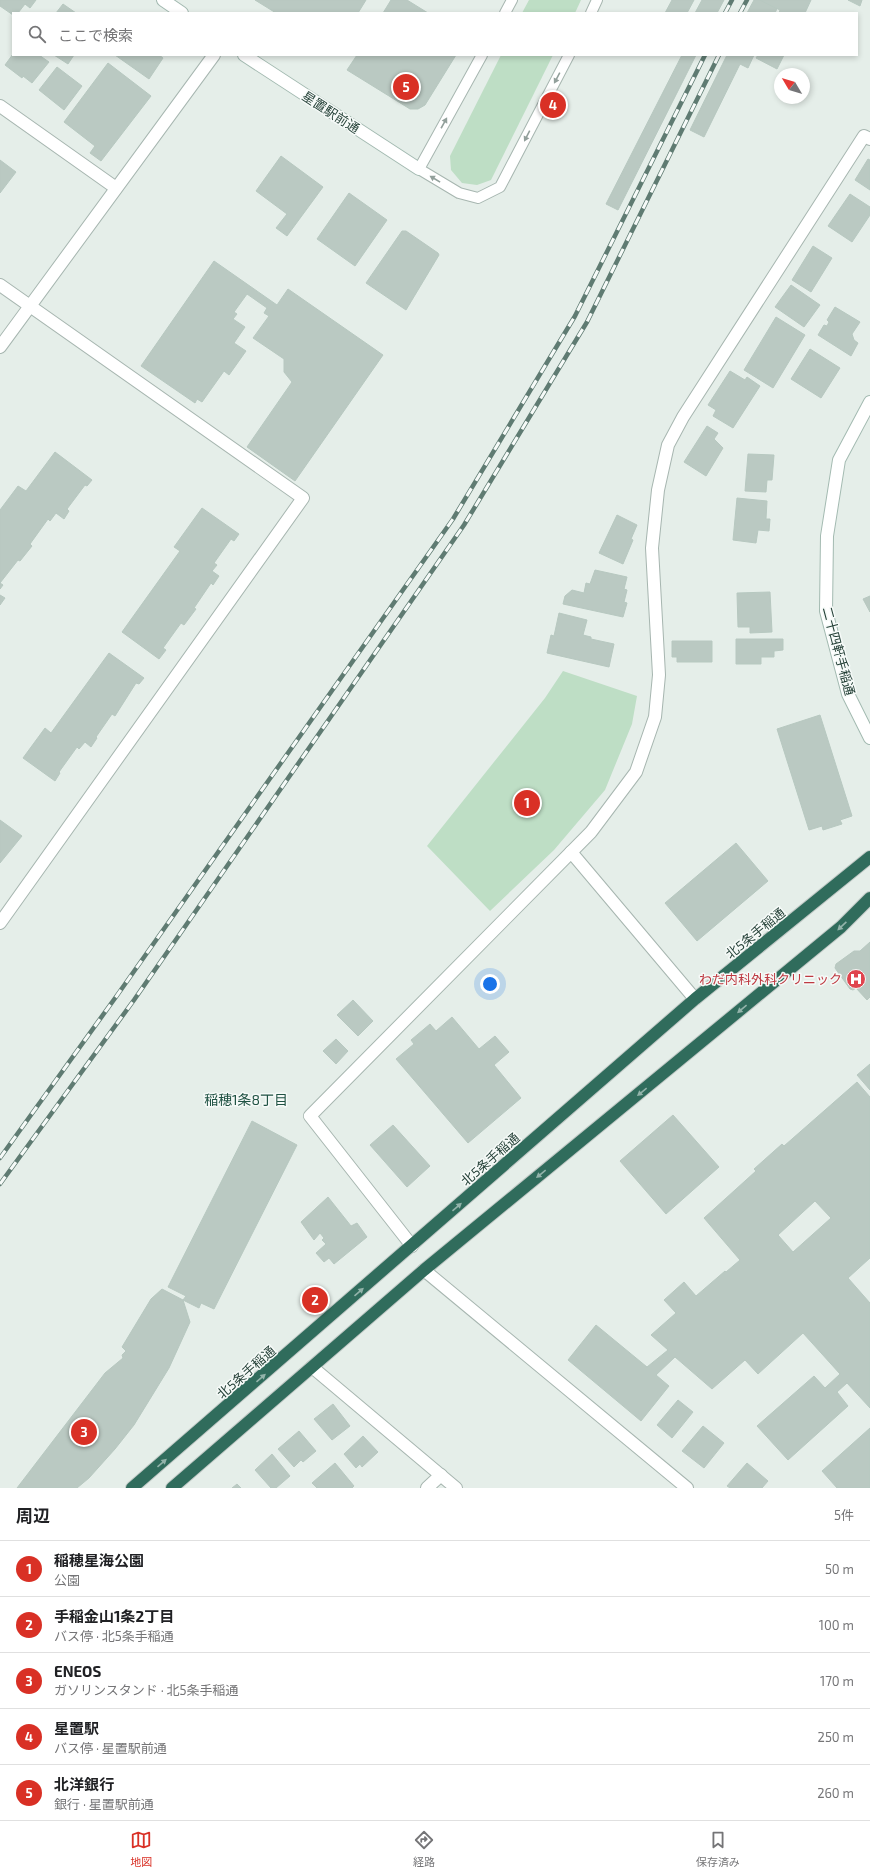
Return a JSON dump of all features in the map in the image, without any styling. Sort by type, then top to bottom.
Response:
[{"type":"highway","name":"北5条手稲通","points":[[132,1488],[695,999],[870,856]]},
{"type":"highway","points":[[172,1488],[424,1270],[841,927],[870,898]]},
{"type":"street","points":[[163,0],[181,12]]},
{"type":"street","points":[[0,347],[213,56]]},
{"type":"street","name":"星置駅前通","points":[[246,56],[419,169]]},
{"type":"street","points":[[0,106],[116,188]]},
{"type":"street","points":[[412,1246],[310,1116],[591,832],[636,772],[655,718],[659,676],[652,548],[658,490],[668,445],[683,417],[864,136],[870,139]]},
{"type":"street","points":[[0,285],[303,498],[0,924]]},
{"type":"street","name":"二十四軒手稲通","points":[[870,402],[839,460],[827,536],[826,611],[848,694],[870,738]]},
{"type":"street","points":[[571,852],[695,999]]},
{"type":"street","points":[[424,1270],[687,1488]]},
{"type":"street","points":[[312,1367],[456,1488]]},
{"type":"street","points":[[427,1488],[441,1475]]},
{"type":"lane","points":[[506,12],[512,0]]},
{"type":"lane","points":[[591,12],[597,0]]},
{"type":"lane","points":[[481,56],[419,169],[459,193],[478,198],[500,186],[568,56]]},
{"type":"green space","points":[[529,0],[581,0],[575,12],[523,12]]},
{"type":"green space","points":[[500,56],[553,56],[491,180],[477,185],[462,183],[451,170],[450,156]]},
{"type":"green space","points":[[563,671],[637,696],[632,724],[605,790],[554,850],[490,911],[427,846],[545,698]]},
{"type":"building","points":[[0,0],[36,0],[30,8],[25,4],[19,12],[12,12],[12,14],[0,6]]},
{"type":"building","points":[[255,0],[366,0],[359,12],[274,12]]},
{"type":"building","points":[[391,0],[407,0],[426,12],[384,12]]},
{"type":"building","points":[[672,0],[694,0],[688,12],[666,12]]},
{"type":"building","points":[[702,0],[724,0],[718,12],[696,12]]},
{"type":"building","points":[[754,0],[781,0],[775,12],[748,12]]},
{"type":"building","points":[[760,0],[811,0],[805,12],[779,12],[780,10]]},
{"type":"building","points":[[848,0],[862,0],[860,6]]},
{"type":"building","points":[[63,4],[75,12],[57,12]]},
{"type":"building","points":[[12,55],[40,56],[49,62],[32,83],[23,76],[22,78],[5,65]]},
{"type":"building","points":[[56,56],[73,56],[68,64]]},
{"type":"building","points":[[116,56],[160,56],[163,58],[149,79]]},
{"type":"building","points":[[356,56],[455,56],[425,105],[418,109],[410,109],[347,70]]},
{"type":"building","points":[[681,56],[695,56],[618,210],[606,204]]},
{"type":"building","points":[[727,56],[754,56],[748,68],[740,64],[704,137],[690,130]]},
{"type":"building","points":[[757,56],[784,56],[778,68],[756,58]]},
{"type":"building","points":[[108,63],[151,96],[101,161],[90,153],[95,146],[64,122]]},
{"type":"building","points":[[57,67],[82,86],[64,110],[39,90]]},
{"type":"building","points":[[281,156],[323,187],[287,236],[276,228],[287,214],[256,191]]},
{"type":"building","points":[[868,159],[870,160],[870,190],[855,180]]},
{"type":"building","points":[[0,160],[16,172],[0,193]]},
{"type":"building","points":[[349,193],[387,220],[355,266],[317,239]]},
{"type":"building","points":[[850,194],[870,207],[870,215],[852,242],[828,226]]},
{"type":"building","points":[[402,231],[406,231],[439,255],[406,310],[366,283]]},
{"type":"building","points":[[813,246],[832,258],[811,292],[792,280]]},
{"type":"building","points":[[214,261],[277,305],[288,289],[383,355],[295,481],[247,447],[292,382],[284,372],[284,359],[253,338],[269,316],[264,313],[267,308],[247,294],[234,312],[237,314],[233,319],[245,327],[234,343],[246,351],[229,375],[224,371],[202,402],[197,399],[195,403],[141,366]]},
{"type":"building","points":[[791,285],[820,305],[804,327],[775,307]]},
{"type":"building","points":[[835,307],[860,322],[852,334],[854,340],[858,343],[851,356],[818,335],[824,325],[827,326],[829,322],[827,320]]},
{"type":"building","points":[[776,317],[805,335],[773,388],[744,370]]},
{"type":"building","points":[[810,349],[840,368],[821,398],[791,379]]},
{"type":"building","points":[[730,371],[745,380],[747,377],[760,386],[733,428],[713,416],[716,410],[708,405]]},
{"type":"building","points":[[707,426],[718,433],[714,439],[723,448],[706,476],[684,462]]},
{"type":"building","points":[[55,452],[92,480],[87,486],[85,485],[67,509],[69,511],[64,519],[56,513],[50,521],[48,519],[30,544],[32,546],[20,561],[18,560],[0,583],[0,510],[18,486],[26,491]]},
{"type":"building","points":[[748,454],[774,455],[772,480],[767,480],[766,492],[745,491]]},
{"type":"building","points":[[737,498],[767,501],[766,519],[770,519],[769,531],[758,530],[756,543],[733,540]]},
{"type":"building","points":[[202,508],[239,534],[234,541],[231,539],[214,563],[217,565],[212,571],[219,576],[213,585],[211,583],[194,608],[196,609],[184,625],[181,623],[163,648],[166,650],[159,659],[122,632],[180,551],[174,547]]},
{"type":"building","points":[[617,515],[637,525],[631,539],[633,540],[623,564],[599,553]]},
{"type":"building","points":[[595,570],[627,577],[624,589],[627,590],[624,602],[627,603],[623,617],[563,604],[565,596],[572,590],[584,593],[586,583],[590,584]]},
{"type":"building","points":[[770,592],[772,632],[750,633],[750,627],[738,627],[737,593]]},
{"type":"building","points":[[0,595],[5,598],[0,605]]},
{"type":"building","points":[[870,596],[870,612],[863,599]]},
{"type":"building","points":[[559,613],[587,620],[583,635],[591,637],[591,639],[614,644],[609,667],[547,653],[551,635],[554,636]]},
{"type":"building","points":[[736,639],[783,639],[783,650],[774,651],[774,657],[761,657],[761,664],[736,664]]},
{"type":"building","points":[[672,641],[712,641],[712,662],[677,662],[677,657],[672,657]]},
{"type":"building","points":[[109,653],[144,678],[139,684],[136,683],[115,716],[112,714],[91,747],[85,742],[79,749],[77,747],[59,772],[60,773],[55,781],[23,758],[45,728],[51,733]]},
{"type":"building","points":[[820,715],[852,816],[840,820],[842,824],[823,830],[822,826],[809,830],[777,729]]},
{"type":"building","points":[[0,820],[22,836],[0,863]]},
{"type":"building","points":[[736,843],[768,881],[697,941],[665,903]]},
{"type":"building","name":"わだ内科外科クリニック","points":[[870,942],[870,997],[867,1000],[856,988],[853,990],[850,989],[835,968],[836,964],[854,951],[860,951]]},
{"type":"building","points":[[353,1000],[373,1021],[358,1036],[337,1015]]},
{"type":"building","points":[[452,1017],[479,1049],[495,1036],[509,1052],[494,1065],[521,1098],[468,1143],[396,1059],[414,1044],[411,1040],[430,1024],[436,1031]]},
{"type":"building","points":[[336,1039],[348,1051],[336,1064],[323,1051]]},
{"type":"building","points":[[870,1064],[870,1090],[857,1075]]},
{"type":"building","points":[[857,1082],[870,1097],[870,1258],[848,1278],[870,1303],[870,1408],[847,1383],[837,1392],[848,1406],[788,1460],[757,1426],[814,1376],[825,1388],[840,1374],[803,1333],[758,1374],[745,1360],[712,1389],[675,1357],[656,1375],[669,1386],[641,1421],[568,1360],[596,1325],[647,1367],[668,1350],[651,1335],[676,1313],[664,1300],[684,1282],[696,1296],[740,1260],[704,1218],[756,1171],[754,1169],[782,1144],[784,1146]],"holes":[[[815,1201],[831,1218],[793,1252],[778,1235]]]},
{"type":"building","points":[[673,1115],[719,1167],[666,1214],[620,1161]]},
{"type":"building","points":[[252,1121],[297,1145],[214,1309],[201,1303],[199,1308],[183,1300],[186,1296],[168,1287]]},
{"type":"building","points":[[393,1125],[430,1166],[407,1187],[370,1145]]},
{"type":"building","points":[[328,1197],[351,1226],[357,1223],[367,1237],[334,1264],[329,1258],[324,1262],[316,1253],[326,1244],[322,1240],[324,1238],[320,1233],[314,1240],[301,1222]]},
{"type":"building","points":[[162,1289],[183,1300],[190,1322],[169,1368],[134,1425],[89,1478],[77,1488],[17,1488],[105,1373],[123,1358],[122,1355],[126,1351],[122,1347],[151,1299]]},
{"type":"building","points":[[678,1400],[693,1412],[672,1438],[657,1425]]},
{"type":"building","points":[[333,1404],[350,1426],[332,1440],[314,1419]]},
{"type":"building","points":[[703,1426],[724,1443],[704,1468],[682,1451]]},
{"type":"building","points":[[870,1428],[870,1488],[837,1488],[822,1471]]},
{"type":"building","points":[[299,1431],[316,1451],[303,1462],[301,1460],[294,1467],[278,1449]]},
{"type":"building","points":[[363,1436],[378,1452],[362,1467],[360,1464],[356,1468],[344,1454]]},
{"type":"building","points":[[272,1454],[290,1476],[276,1488],[271,1488],[255,1470]]},
{"type":"building","points":[[335,1463],[354,1486],[352,1488],[317,1488],[312,1483]]},
{"type":"building","points":[[747,1463],[768,1481],[762,1488],[730,1488],[727,1486]]},
{"type":"building","points":[[237,1484],[241,1488],[232,1488]]},
{"type":"railway","points":[[726,12],[732,0]]},
{"type":"railway","points":[[741,12],[747,0]]},
{"type":"railway","points":[[0,1158],[118,994],[453,519],[575,316],[705,56]]},
{"type":"railway","points":[[0,1184],[134,1000],[464,525],[587,322],[719,56]]},
{"type":"place","name":"北洋銀行","points":[[406,87]]},
{"type":"place","name":"星置駅","points":[[553,105]]},
{"type":"place","name":"稲穂星海公園","points":[[527,803]]},
{"type":"place","name":"わだ内科外科クリニック","points":[[856,979]]},
{"type":"place","name":"手稲金山1条2丁目","points":[[315,1300]]},
{"type":"place","name":"ENEOS","points":[[84,1432]]},
{"type":"district","name":"稲穂1条8丁目","points":[[246,1099]]}]
